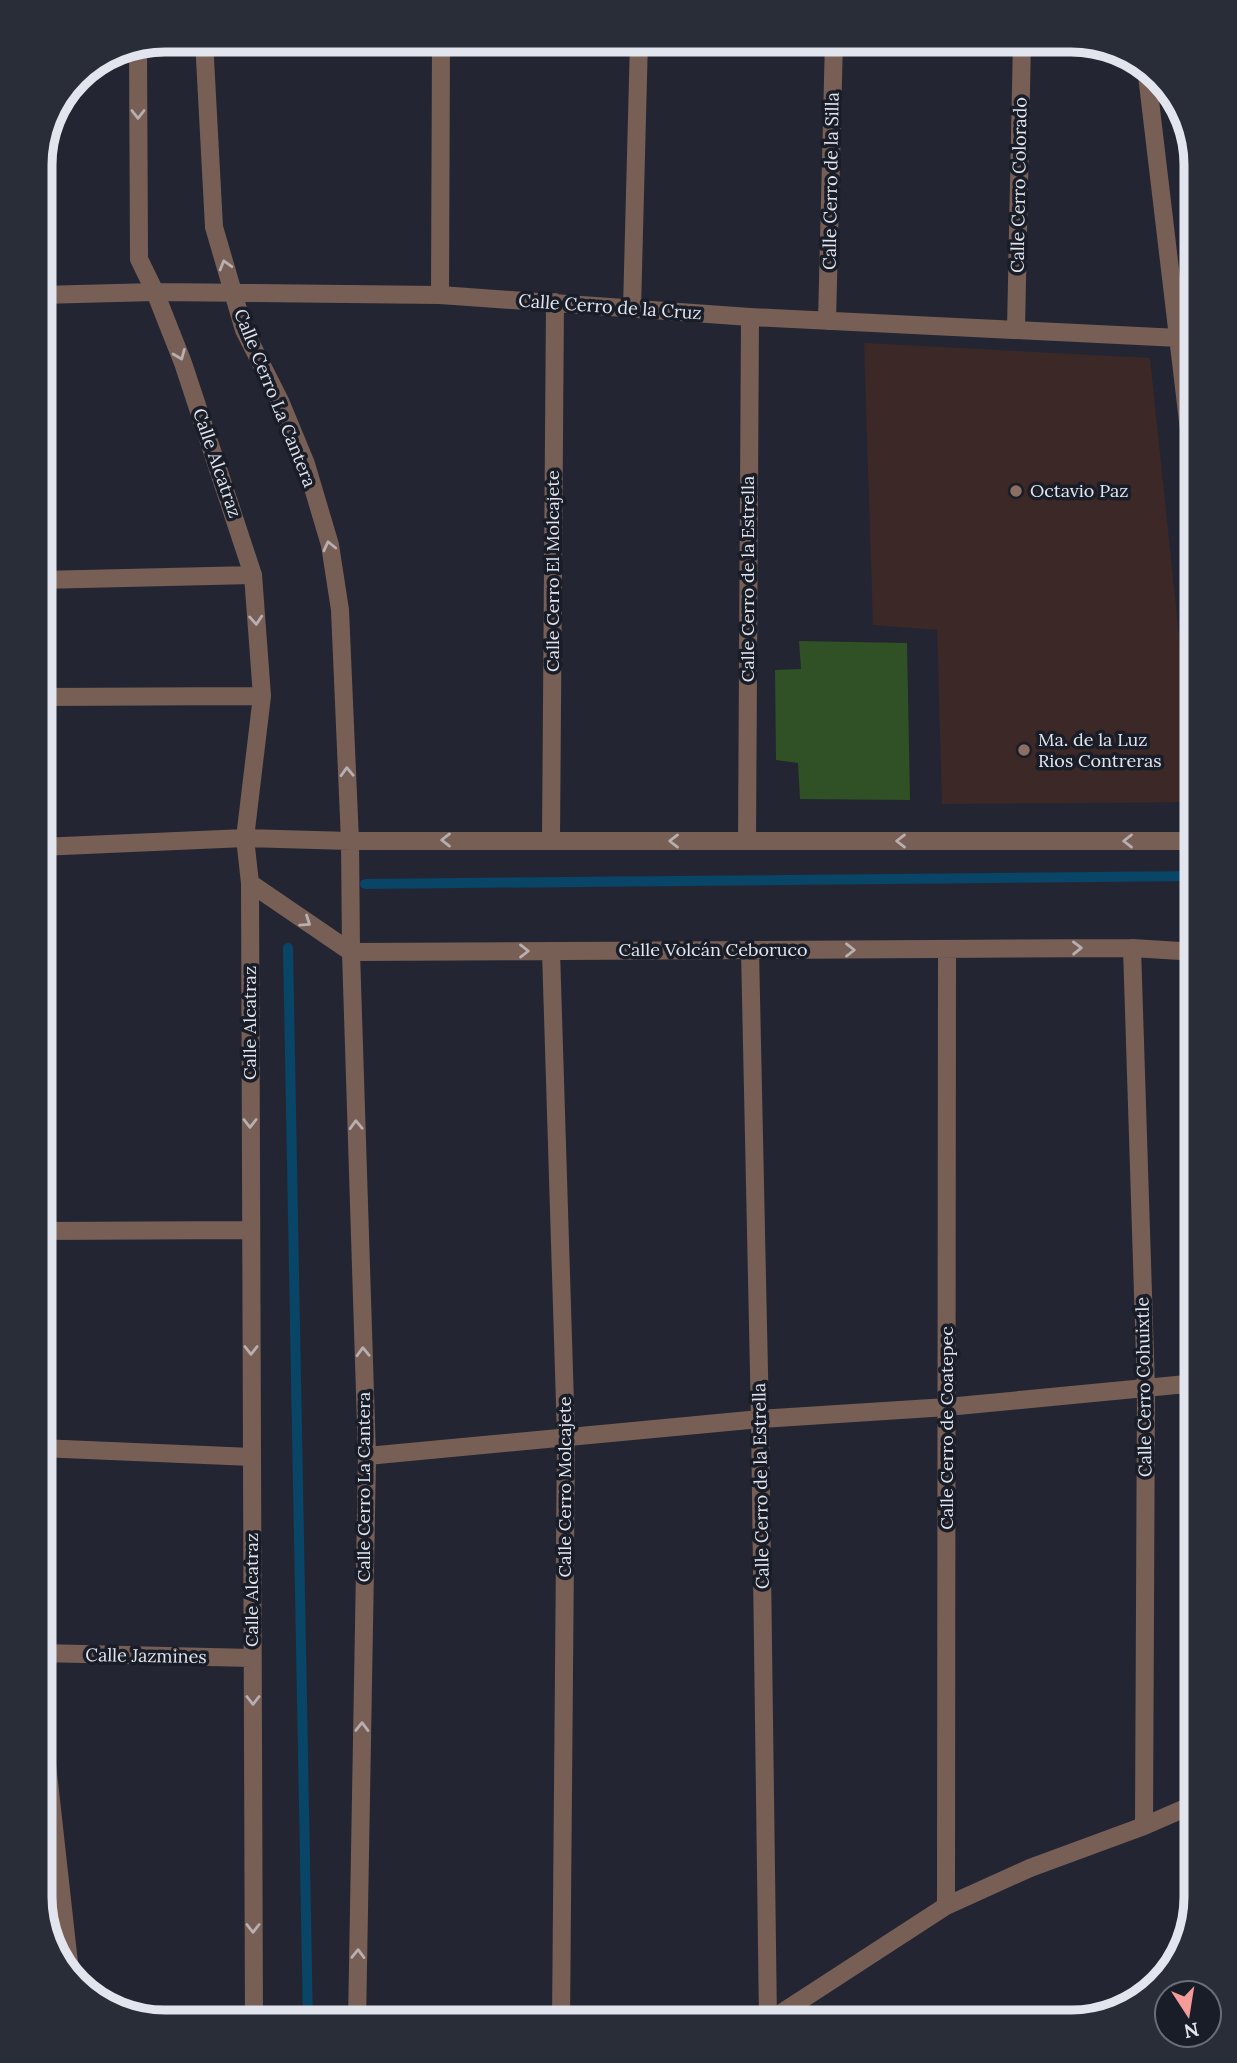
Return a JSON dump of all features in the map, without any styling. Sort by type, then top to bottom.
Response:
[{"type":"street","name":"Calle Cerro La Cantera","points":[[205,52],[214,227],[244,330],[280,401],[306,464],[330,545],[340,610],[350,841],[367,1457],[357,2010]]},
{"type":"street","points":[[440,295],[441,52]]},
{"type":"street","points":[[632,309],[639,53]]},
{"type":"street","name":"Calle Cerro de la Silla","points":[[827,321],[834,53]]},
{"type":"street","name":"Calle Cerro Colorado","points":[[1016,329],[1022,53]]},
{"type":"street","name":"Calle Alcatraz","points":[[138,57],[139,259],[155,292],[192,389],[253,575],[262,696],[245,838],[250,883],[254,2010]]},
{"type":"street","points":[[1148,83],[1184,382]]},
{"type":"street","name":"Calle Cerro de la Cruz","points":[[53,295],[232,292],[440,295],[750,317],[1179,338]]},
{"type":"street","name":"Calle Cerro El Molcajete","points":[[551,840],[555,302]]},
{"type":"street","name":"Calle Cerro de la Estrella","points":[[747,841],[750,317]]},
{"type":"street","points":[[53,580],[253,575]]},
{"type":"street","points":[[53,697],[262,696]]},
{"type":"street","points":[[53,846],[245,838],[350,841],[1184,841]]},
{"type":"street","points":[[250,883],[351,952]]},
{"type":"street","name":"Calle Volcán Ceboruco","points":[[351,952],[1132,947],[1184,951]]},
{"type":"street","name":"Calle Cerro Cohuixtle","points":[[1132,947],[1146,1388],[1144,1826]]},
{"type":"street","name":"Calle Cerro de la Estrella","points":[[750,950],[760,1419],[767,2010]]},
{"type":"street","name":"Calle Cerro de Coatepec","points":[[946,1906],[947,950]]},
{"type":"street","name":"Calle Cerro Molcajete","points":[[551,951],[566,1436],[561,2010]]},
{"type":"street","points":[[52,1231],[251,1230]]},
{"type":"street","points":[[367,1457],[566,1436],[760,1419],[947,1407],[1184,1384]]},
{"type":"street","points":[[52,1449],[252,1457]]},
{"type":"street","name":"Calle Jazmines","points":[[52,1653],[252,1658]]},
{"type":"street","points":[[786,2010],[946,1906],[1030,1868],[1184,1809]]},
{"type":"street","points":[[52,1810],[68,1953]]},
{"type":"shaded area","name":"Octavio Paz","points":[[864,343],[1150,358],[1184,674],[1184,802],[942,804],[937,630],[873,625]]},
{"type":"green space","points":[[799,641],[907,643],[910,800],[800,799],[798,763],[776,760],[775,670],[801,669]]},
{"type":"waterway","points":[[365,884],[1184,876]]},
{"type":"waterway","points":[[288,948],[308,2010]]},
{"type":"place","name":"Octavio Paz","points":[[1016,491]]},
{"type":"place","name":"Ma. de la Luz Rios Contreras","points":[[1024,750]]}]
